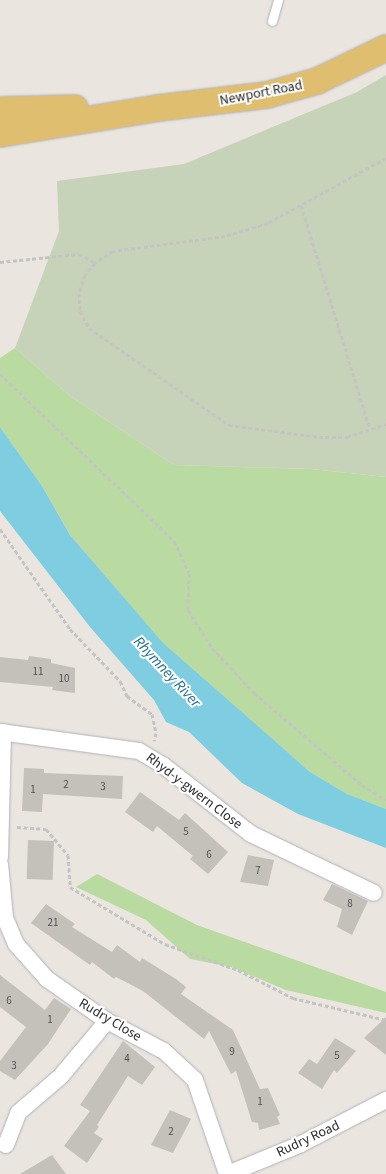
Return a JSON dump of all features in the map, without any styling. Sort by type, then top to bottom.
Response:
[{"type":"main road","name":"Newport Road","points":[[0,134],[158,108],[242,98],[295,88],[337,73],[386,48]]},
{"type":"main road","name":"Newport Road","points":[[0,110],[158,108]]},
{"type":"street","name":"Rhyd-y-gwern Close","points":[[2,732],[97,743],[139,751],[251,834],[374,893]]},
{"type":"street","points":[[0,856],[2,732]]},
{"type":"street","name":"Rudry Close","points":[[0,864],[3,923],[16,944],[47,979],[107,1021],[164,1051],[195,1080],[227,1174]]},
{"type":"street","points":[[6,1145],[18,1113],[61,1076],[107,1021]]},
{"type":"street","name":"Rudry Road","points":[[227,1174],[301,1144],[386,1100]]},
{"type":"lane","points":[[272,21],[278,0]]},
{"type":"path","points":[[386,158],[268,223],[225,236],[113,252],[95,262],[84,275],[79,293],[80,310],[89,328],[229,425],[319,437],[347,437],[386,424]]},
{"type":"path","points":[[301,205],[370,429]]},
{"type":"path","points":[[0,262],[79,254],[95,262]]},
{"type":"path","points":[[0,374],[174,541],[189,573],[188,610],[212,648],[254,693],[362,785],[386,800]]},
{"type":"path","points":[[0,529],[70,629],[120,681],[127,696],[152,714],[156,733],[149,757]]},
{"type":"path","points":[[1,826],[46,829],[68,855],[70,887],[165,944],[238,970],[293,998],[386,1020]]},
{"type":"green space","points":[[386,75],[386,477],[311,469],[174,465],[70,396],[15,348],[59,231],[57,181],[184,164],[357,92]]},
{"type":"green space","points":[[15,348],[70,396],[174,465],[311,469],[386,477],[386,809],[347,794],[310,772],[163,644],[70,535],[42,486],[0,427],[0,358]]},
{"type":"green space","points":[[97,874],[197,925],[386,992],[386,1013],[286,990],[231,967],[190,959],[146,920],[76,887]]},
{"type":"water","name":"Rhymney River","points":[[0,427],[42,486],[70,535],[163,643],[310,772],[347,794],[386,809],[386,848],[298,814],[242,783],[189,732],[166,722],[154,700],[90,627],[0,511]]},
{"type":"building","points":[[29,656],[51,659],[51,663],[75,668],[75,693],[52,690],[53,687],[0,682],[0,657],[28,660]]},
{"type":"building","points":[[24,768],[44,769],[44,773],[123,776],[122,799],[43,794],[42,812],[22,811]]},
{"type":"building","points":[[140,792],[179,820],[185,813],[228,852],[208,874],[190,859],[193,856],[157,826],[153,832],[125,812]]},
{"type":"building","points":[[28,840],[54,841],[53,880],[27,879]]},
{"type":"building","points":[[248,855],[274,860],[268,886],[240,882]]},
{"type":"building","points":[[332,884],[368,901],[352,935],[337,927],[342,909],[323,900]]},
{"type":"building","points":[[46,904],[75,924],[72,927],[112,952],[117,945],[140,962],[142,958],[176,979],[186,987],[181,994],[233,1030],[260,1089],[268,1088],[280,1115],[277,1117],[280,1124],[259,1130],[258,1123],[252,1122],[236,1071],[231,1074],[209,1031],[204,1039],[143,991],[116,977],[114,979],[92,962],[90,965],[31,923]]},
{"type":"building","points":[[0,975],[45,1010],[54,998],[71,1009],[48,1044],[15,1080],[0,1071],[0,1061],[26,1027],[0,1007]]},
{"type":"building","points":[[386,1017],[386,1055],[364,1038]]},
{"type":"building","points":[[335,1038],[356,1051],[337,1073],[334,1070],[322,1089],[298,1073],[309,1059],[317,1064]]},
{"type":"building","points":[[123,1041],[155,1067],[142,1085],[128,1076],[97,1125],[99,1127],[94,1133],[103,1139],[87,1163],[64,1146],[90,1111],[80,1105]]},
{"type":"building","points":[[170,1110],[191,1119],[173,1153],[151,1145]]},
{"type":"building","points":[[52,1155],[66,1174],[20,1174]]}]
